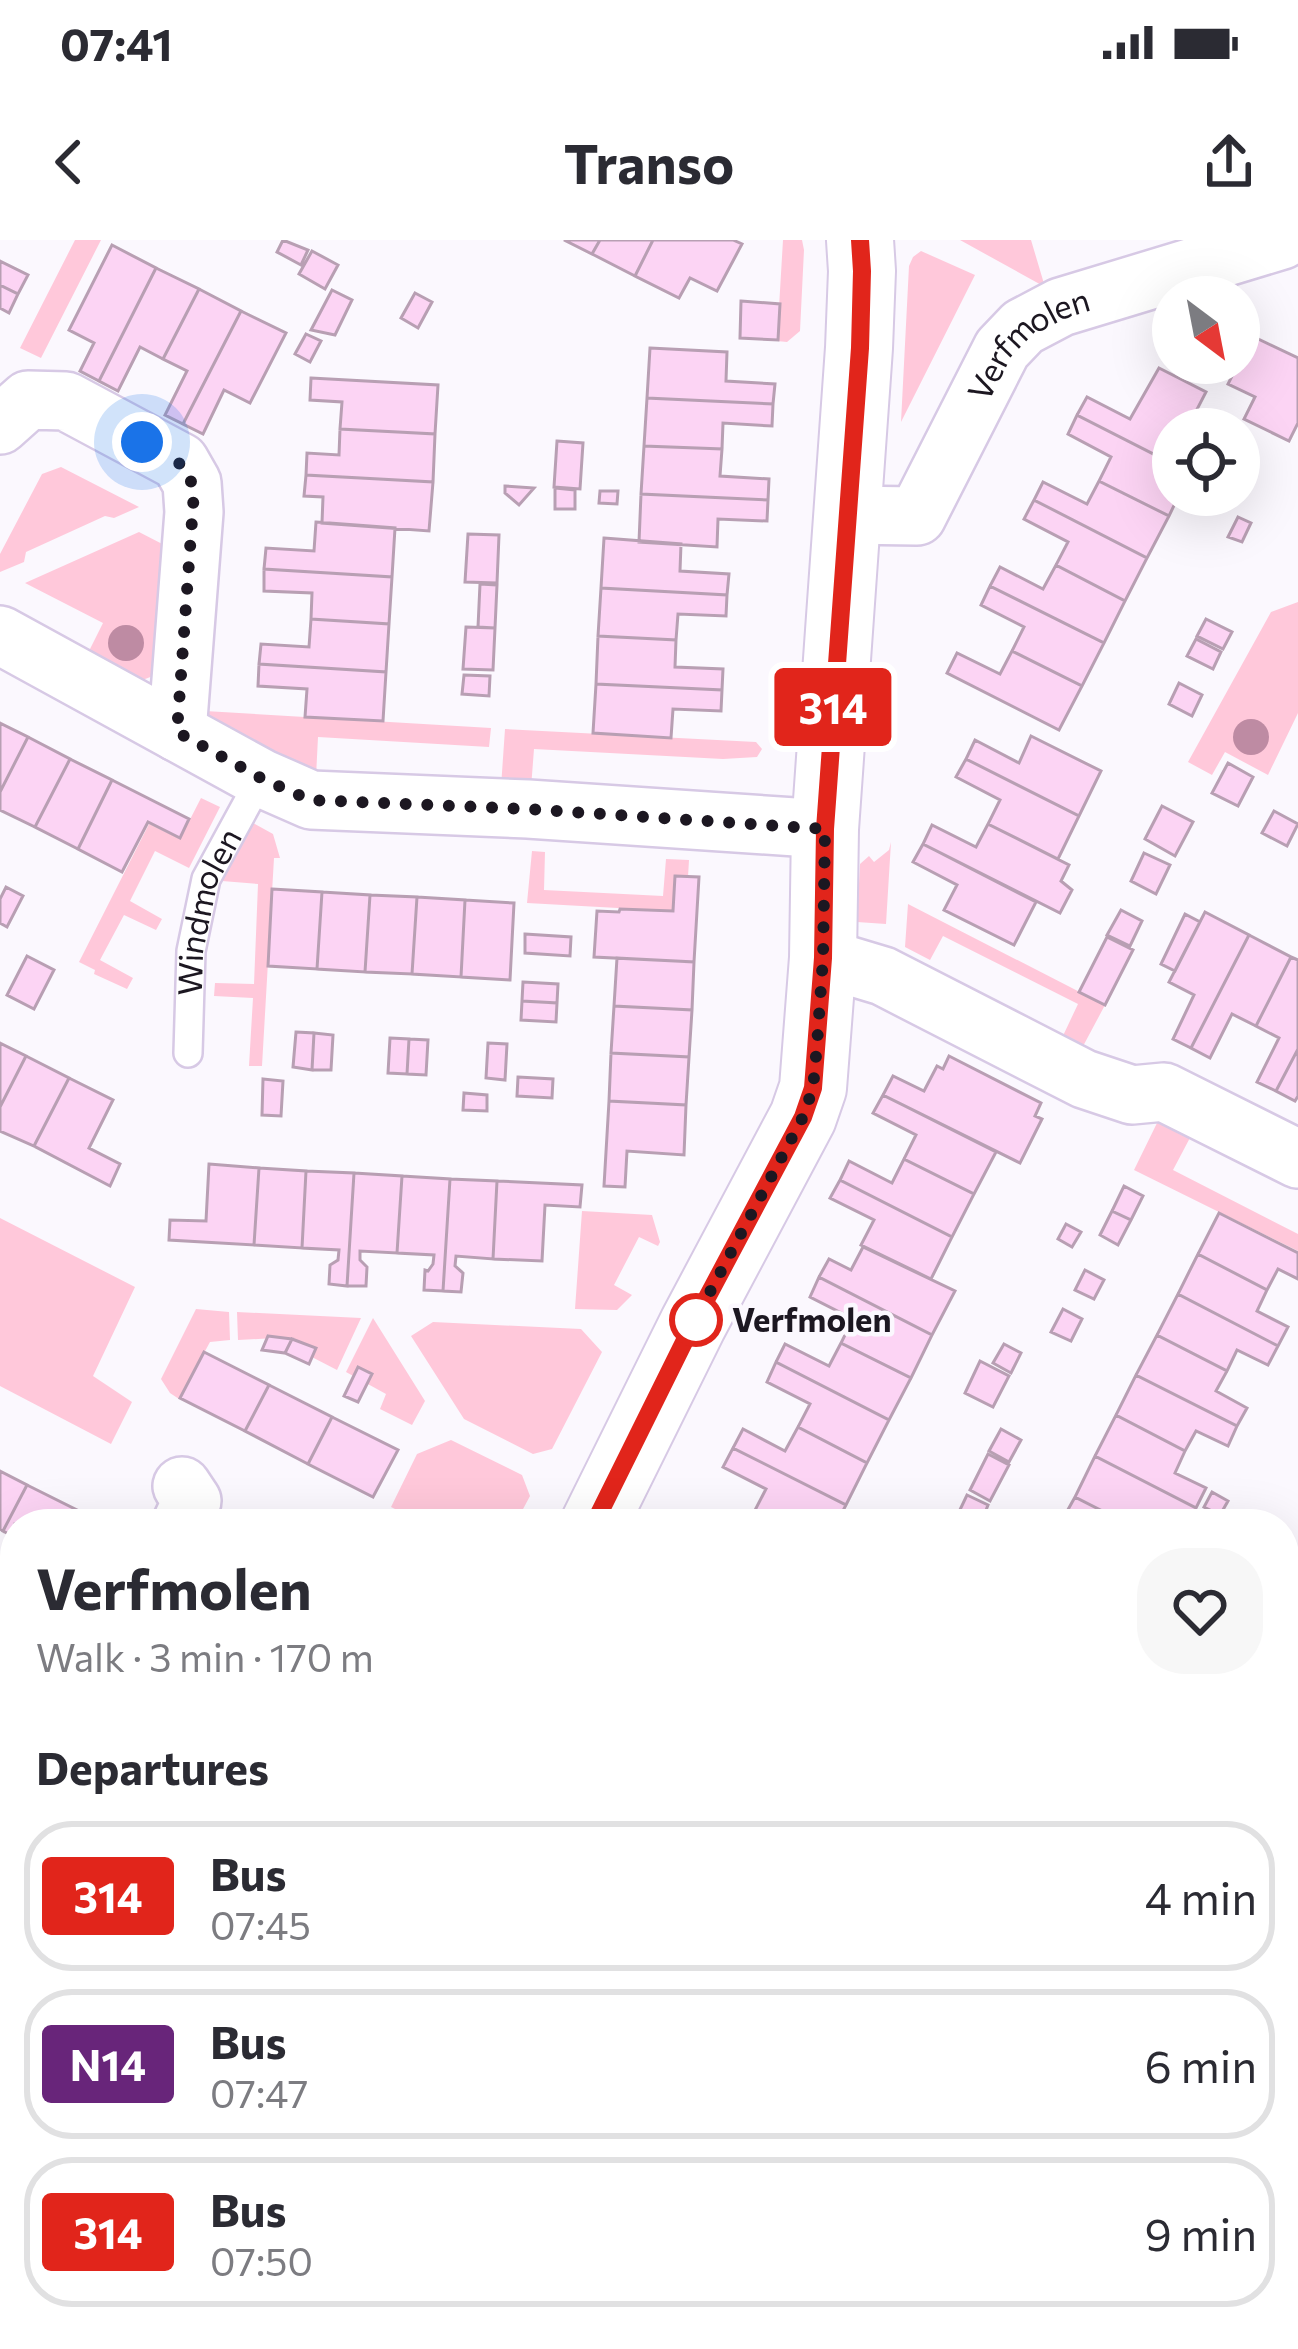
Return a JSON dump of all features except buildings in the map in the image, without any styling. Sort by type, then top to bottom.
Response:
[{"type":"street","points":[[600,1509],[803,1117],[813,1088],[823,958],[825,829],[860,348],[860,240]]},
{"type":"street","name":"Verfmolen","points":[[846,515],[917,516],[1002,349],[1023,327],[1061,307],[1282,240]]},
{"type":"street","points":[[0,425],[28,400],[65,401],[180,462],[192,483],[194,512],[177,732]]},
{"type":"street","points":[[0,635],[261,778],[310,800],[825,829]]},
{"type":"street","points":[[823,958],[883,976],[1084,1079],[1132,1095],[1165,1091],[1298,1159]]},
{"type":"lane","name":"Windmolen","points":[[188,1053],[191,951],[206,879],[261,778]]},
{"type":"shaded area","points":[[75,240],[101,240],[41,358],[20,348]]},
{"type":"shaded area","points":[[783,240],[802,240],[804,250],[800,331],[787,342],[777,341]]},
{"type":"shaded area","points":[[960,240],[1031,240],[1045,287]]},
{"type":"shaded area","points":[[921,251],[975,275],[901,422],[909,266]]},
{"type":"shaded area","points":[[61,467],[139,507],[114,518],[105,516],[26,552],[24,562],[0,572],[0,554],[42,474]]},
{"type":"shaded area","points":[[139,532],[170,548],[156,674],[138,680],[120,677],[85,659],[103,623],[25,583]]},
{"type":"shaded area","points":[[1298,602],[1298,713],[1268,775],[1225,752],[1212,775],[1188,762],[1271,612]]},
{"type":"shaded area","points":[[205,711],[491,728],[489,747],[318,737],[316,777],[204,720]]},
{"type":"shaded area","points":[[505,729],[756,742],[762,749],[757,757],[723,759],[534,749],[531,788],[501,787]]},
{"type":"shaded area","points":[[201,798],[220,807],[189,868],[155,851],[130,901],[162,919],[156,930],[124,915],[100,960],[133,978],[127,989],[94,974],[95,970],[79,962],[149,824],[180,839]]},
{"type":"shaded area","points":[[253,823],[273,834],[280,858],[274,858],[262,1066],[249,1066],[253,998],[214,996],[215,983],[254,984],[258,884],[222,881]]},
{"type":"shaded area","points":[[891,842],[886,924],[857,922],[860,864],[869,856],[874,862],[889,850]]},
{"type":"shaded area","points":[[532,851],[545,852],[544,890],[663,896],[666,859],[689,860],[688,877],[675,876],[672,911],[527,903]]},
{"type":"shaded area","points":[[908,904],[1105,1005],[1081,1050],[1061,1040],[1078,1004],[943,936],[930,960],[905,947]]},
{"type":"shaded area","points":[[1166,1121],[1192,1134],[1173,1170],[1298,1234],[1298,1251],[1134,1170],[1157,1123]]},
{"type":"shaded area","points":[[582,1211],[652,1215],[660,1242],[658,1246],[639,1237],[614,1285],[632,1295],[617,1310],[575,1309]]},
{"type":"shaded area","points":[[0,1218],[135,1287],[93,1376],[132,1402],[111,1444],[0,1386]]},
{"type":"shaded area","points":[[196,1309],[229,1312],[230,1340],[210,1342],[179,1399],[161,1379]]},
{"type":"shaded area","points":[[237,1312],[361,1318],[337,1370],[275,1338],[238,1340]]},
{"type":"shaded area","points":[[373,1318],[425,1401],[412,1425],[380,1409],[386,1394],[346,1372]]},
{"type":"shaded area","points":[[433,1322],[581,1329],[602,1352],[552,1449],[533,1454],[464,1419],[411,1336]]},
{"type":"shaded area","points":[[451,1440],[522,1475],[530,1496],[523,1509],[395,1509],[391,1507],[417,1454]]},
{"type":"bus line","name":"314","points":[[601,1509],[803,1117],[813,1088],[823,958],[825,829],[860,348],[860,240]]},
{"type":"place","name":"Verfmolen","points":[[696,1320]]},
{"type":"route","points":[[142,442],[180,462],[194,492],[177,732],[310,800],[825,829],[823,958],[813,1088],[803,1117],[693,1324],[696,1320]]}]
